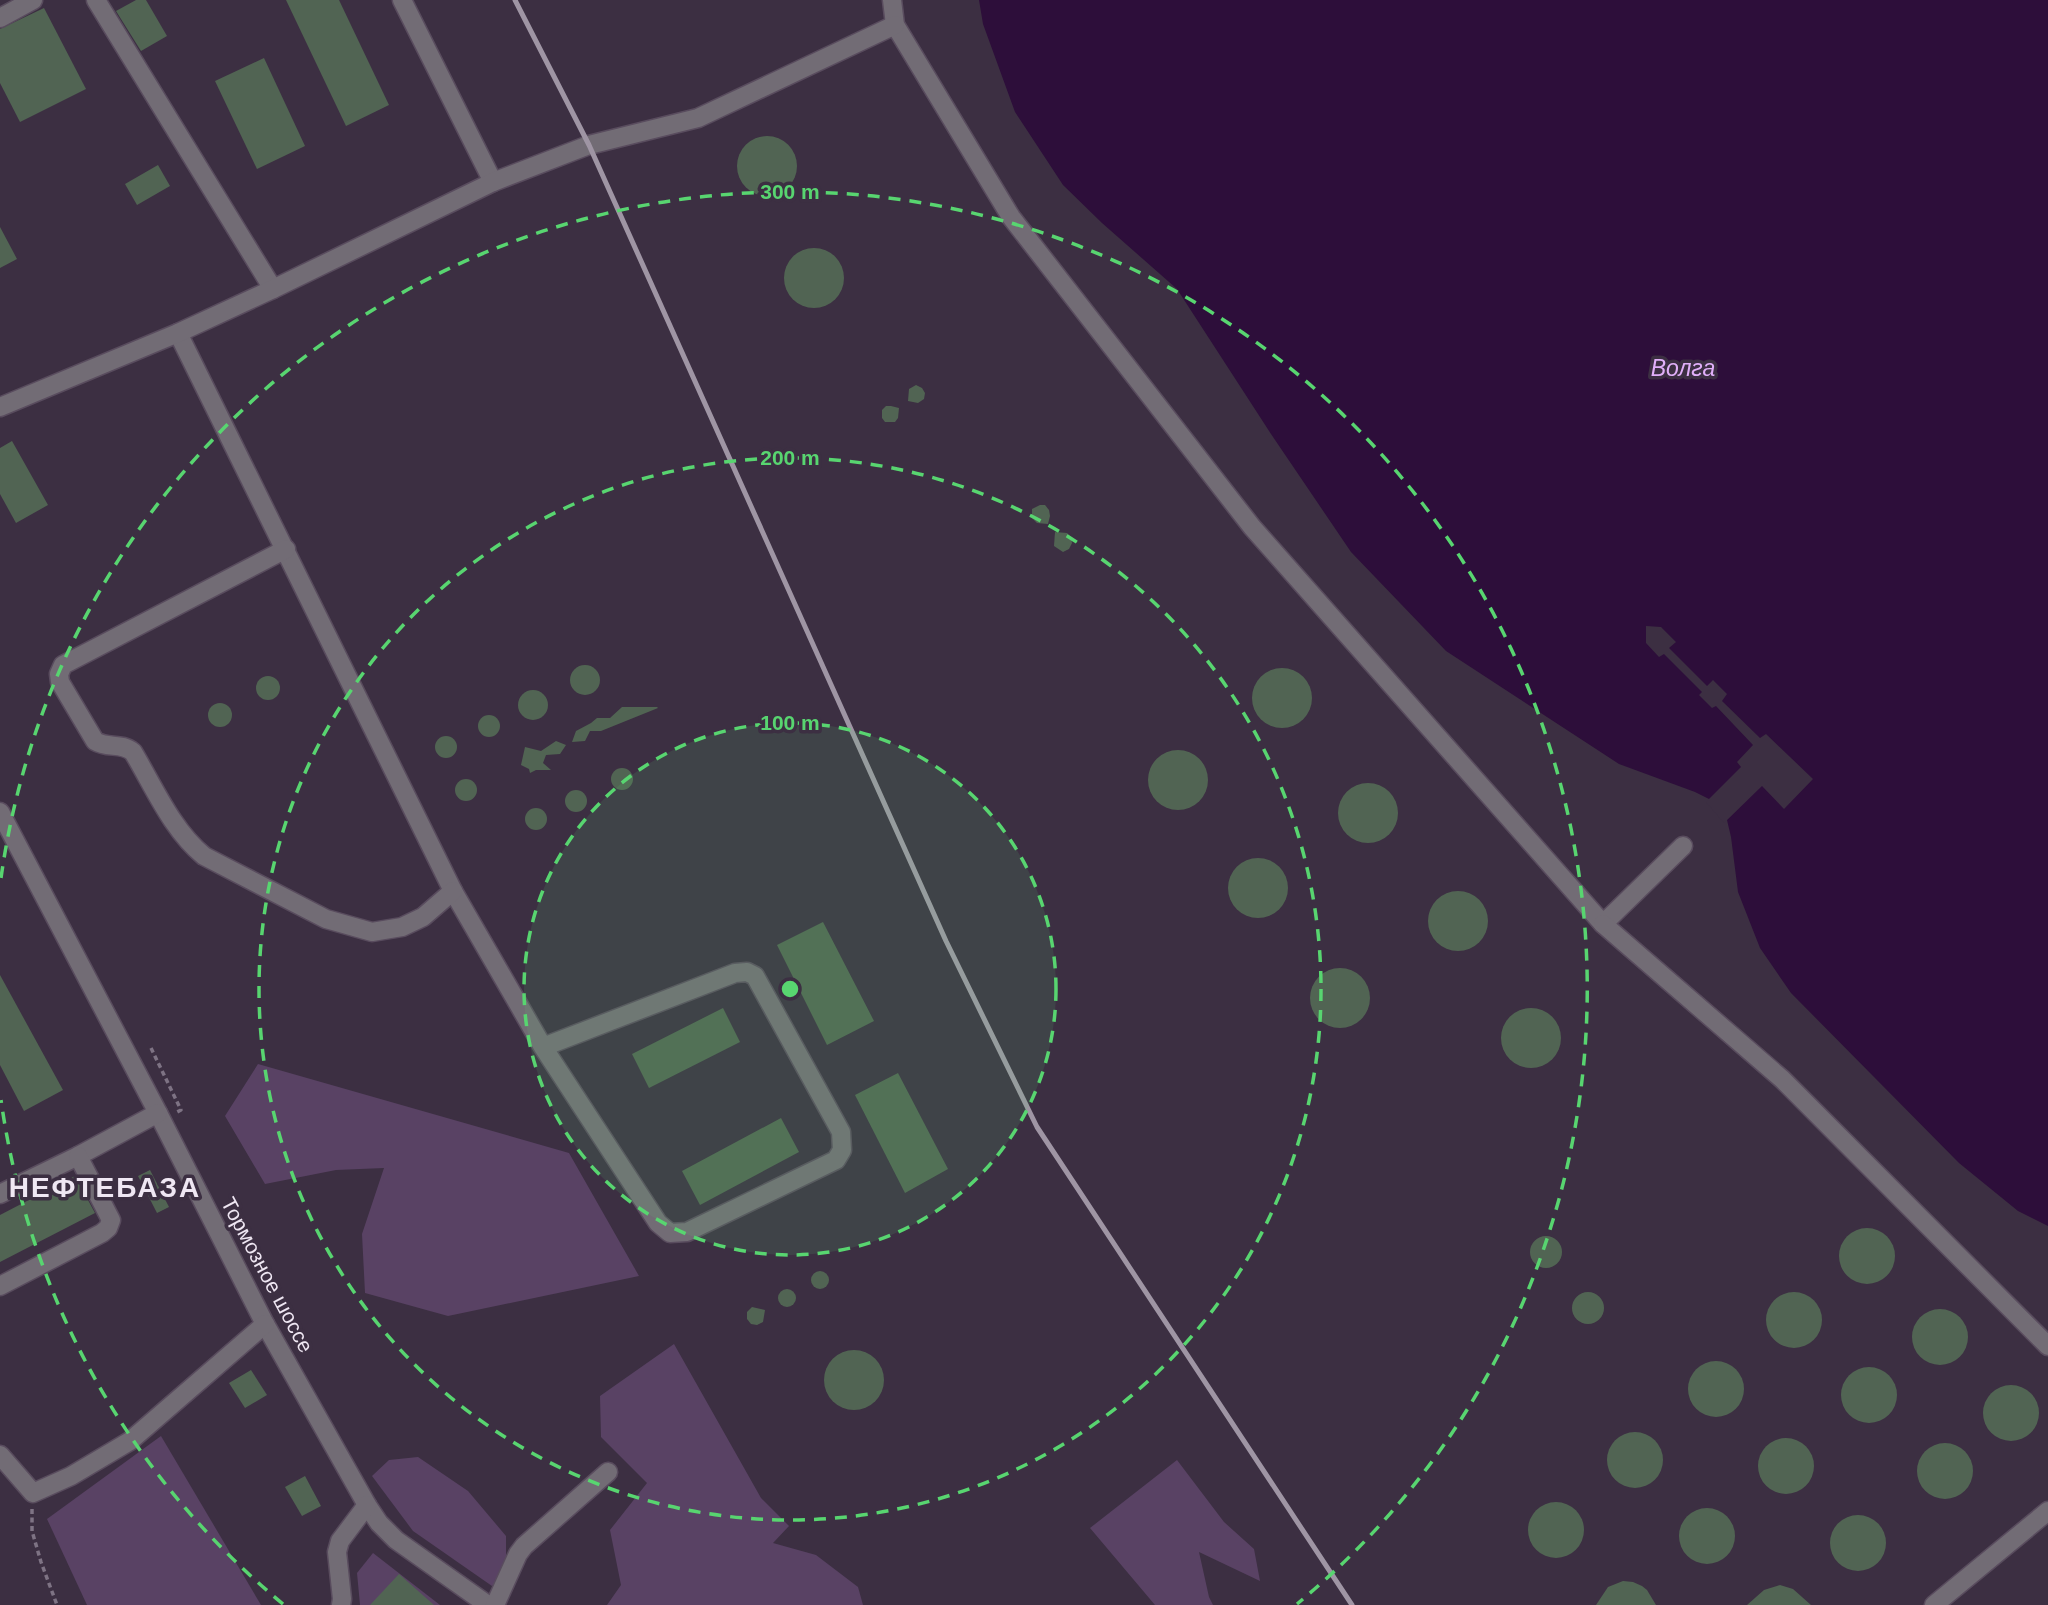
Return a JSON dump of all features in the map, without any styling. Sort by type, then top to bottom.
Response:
[{"type":"street","points":[[0,18],[33,0]]},
{"type":"street","points":[[96,0],[273,289]]},
{"type":"street","points":[[401,0],[492,182]]},
{"type":"street","points":[[892,0],[895,25],[1011,217],[1252,527],[1603,924],[1782,1079],[2048,1346]]},
{"type":"street","points":[[0,407],[178,333],[492,182],[589,145],[698,118],[895,25]]},
{"type":"street","points":[[178,333],[453,891],[543,1047],[658,1223],[670,1233],[687,1232],[836,1160],[842,1150],[841,1132],[755,976],[747,972],[736,973],[543,1047]]},
{"type":"street","points":[[286,549],[63,665],[59,674],[60,682],[95,741],[104,745],[121,745],[133,752],[178,828],[204,856],[326,919],[372,932],[402,927],[423,917],[453,891]]},
{"type":"street","name":"Тормозное шоссе","points":[[2,819],[158,1113],[265,1324],[367,1505],[396,1541],[488,1605]]},
{"type":"street","points":[[1603,924],[1683,846]]},
{"type":"street","points":[[0,1194],[158,1113]]},
{"type":"street","points":[[0,1286],[108,1228],[111,1220],[78,1156]]},
{"type":"street","points":[[0,1455],[33,1493],[71,1476],[130,1440],[265,1324]]},
{"type":"street","points":[[495,1605],[524,1546],[608,1472]]},
{"type":"street","points":[[341,1605],[337,1552],[341,1541],[367,1505]]},
{"type":"street","points":[[1934,1605],[2048,1511]]},
{"type":"path","points":[[33,1493],[32,1531],[57,1605]]},
{"type":"shaded area","points":[[258,1064],[569,1153],[639,1276],[448,1316],[365,1293],[362,1234],[384,1168],[336,1170],[265,1184],[225,1116]]},
{"type":"shaded area","points":[[674,1344],[761,1498],[789,1526],[773,1543],[816,1555],[858,1587],[863,1605],[607,1605],[621,1585],[610,1530],[647,1483],[601,1437],[600,1396]]},
{"type":"shaded area","points":[[161,1436],[261,1605],[87,1605],[47,1519]]},
{"type":"shaded area","points":[[418,1457],[468,1491],[506,1536],[506,1573],[492,1586],[413,1531],[372,1476],[389,1460]]},
{"type":"shaded area","points":[[1177,1460],[1224,1522],[1254,1549],[1260,1581],[1199,1552],[1213,1605],[1155,1605],[1090,1528]]},
{"type":"shaded area","points":[[373,1553],[440,1605],[360,1605],[357,1573]]},
{"type":"water","name":"Волга","points":[[979,0],[2048,0],[2048,1226],[2018,1211],[1959,1163],[1791,993],[1760,948],[1738,892],[1727,820],[1709,799],[1619,764],[1446,651],[1351,552],[1177,289],[1063,185],[1015,112],[983,24]]},
{"type":"pier","points":[[1646,626],[1661,627],[1676,642],[1669,648],[1707,686],[1713,680],[1727,694],[1722,701],[1760,738],[1766,734],[1813,779],[1784,809],[1762,786],[1724,823],[1706,802],[1741,767],[1737,762],[1753,745],[1716,706],[1712,708],[1699,695],[1702,692],[1664,654],[1659,657],[1646,643]]},
{"type":"building","points":[[136,0],[146,0],[167,36],[141,51],[116,11]]},
{"type":"building","points":[[286,0],[339,0],[389,105],[346,126]]},
{"type":"building","points":[[44,8],[86,89],[20,122],[0,83],[0,29]]},
{"type":"building","points":[[264,58],[305,146],[257,169],[215,81]]},
{"type":"building","points":[[767,136],[784,141],[792,149],[797,166],[792,183],[784,191],[767,196],[750,191],[742,183],[737,166],[742,149],[750,141]]},
{"type":"building","points":[[158,165],[170,186],[137,205],[125,184]]},
{"type":"building","points":[[0,227],[17,259],[0,268]]},
{"type":"building","points":[[814,248],[835,257],[844,278],[835,299],[814,308],[793,299],[784,278],[793,257]]},
{"type":"building","points":[[916,385],[925,393],[924,399],[918,403],[908,401],[909,389]]},
{"type":"building","points":[[886,406],[899,408],[895,422],[885,422],[882,418],[882,410]]},
{"type":"building","points":[[12,441],[48,505],[16,523],[0,494],[0,448]]},
{"type":"building","points":[[1045,505],[1049,510],[1048,524],[1037,523],[1032,518],[1032,509]]},
{"type":"building","points":[[1055,532],[1067,533],[1071,537],[1069,549],[1063,552],[1054,546]]},
{"type":"building","points":[[585,665],[596,669],[600,680],[596,691],[585,695],[574,691],[570,680],[574,669]]},
{"type":"building","points":[[1276,668],[1288,668],[1307,681],[1312,698],[1310,710],[1299,723],[1288,728],[1276,728],[1257,715],[1252,704],[1252,692],[1265,673]]},
{"type":"building","points":[[268,676],[279,683],[280,688],[273,699],[268,700],[257,693],[256,688],[263,677]]},
{"type":"building","points":[[533,690],[544,694],[548,705],[544,716],[533,720],[522,716],[518,705],[522,694]]},
{"type":"building","points":[[220,703],[231,710],[232,715],[225,726],[220,727],[209,720],[208,715],[215,704]]},
{"type":"building","points":[[622,707],[658,708],[601,731],[590,731],[585,741],[572,742],[576,731],[597,718],[610,718]]},
{"type":"building","points":[[489,715],[499,722],[500,726],[493,736],[489,737],[479,730],[478,726],[485,716]]},
{"type":"building","points":[[446,736],[456,743],[457,747],[450,757],[446,758],[436,751],[435,747],[442,737]]},
{"type":"building","points":[[556,741],[566,745],[560,754],[546,755],[543,763],[551,770],[536,770],[530,773],[529,769],[521,765],[525,747],[541,751]]},
{"type":"building","points":[[1172,750],[1184,750],[1203,763],[1208,780],[1206,792],[1195,805],[1184,810],[1172,810],[1153,797],[1148,786],[1148,774],[1161,755]]},
{"type":"building","points":[[622,768],[632,775],[633,779],[626,789],[622,790],[612,783],[611,779],[618,769]]},
{"type":"building","points":[[466,779],[476,786],[477,790],[470,800],[466,801],[456,794],[455,790],[462,780]]},
{"type":"building","points":[[1362,783],[1374,783],[1393,796],[1398,813],[1396,825],[1385,838],[1374,843],[1362,843],[1343,830],[1338,819],[1338,807],[1351,788]]},
{"type":"building","points":[[576,790],[586,797],[587,801],[580,811],[576,812],[566,805],[565,801],[572,791]]},
{"type":"building","points":[[536,808],[546,815],[547,819],[540,829],[536,830],[526,823],[525,819],[532,809]]},
{"type":"building","points":[[1252,858],[1264,858],[1283,871],[1288,888],[1286,900],[1275,913],[1264,918],[1252,918],[1233,905],[1228,894],[1228,882],[1241,863]]},
{"type":"building","points":[[1452,891],[1464,891],[1483,904],[1488,921],[1486,933],[1475,946],[1464,951],[1452,951],[1433,938],[1428,927],[1428,915],[1441,896]]},
{"type":"building","points":[[823,922],[874,1021],[827,1045],[777,945]]},
{"type":"building","points":[[1334,968],[1346,968],[1365,981],[1370,998],[1368,1010],[1357,1023],[1346,1028],[1334,1028],[1315,1015],[1310,1004],[1310,992],[1323,973]]},
{"type":"building","points":[[0,975],[63,1090],[24,1111],[0,1065]]},
{"type":"building","points":[[723,1008],[740,1042],[649,1088],[632,1054]]},
{"type":"building","points":[[1525,1008],[1537,1008],[1556,1021],[1561,1038],[1559,1050],[1548,1063],[1537,1068],[1525,1068],[1506,1055],[1501,1044],[1501,1032],[1514,1013]]},
{"type":"building","points":[[898,1073],[948,1169],[905,1193],[855,1095]]},
{"type":"building","points":[[781,1118],[799,1152],[700,1205],[682,1171]]},
{"type":"building","points":[[150,1170],[169,1207],[157,1213],[138,1176]]},
{"type":"building","points":[[75,1176],[95,1213],[0,1262],[0,1215]]},
{"type":"building","points":[[1867,1228],[1878,1230],[1887,1236],[1893,1245],[1893,1267],[1887,1276],[1878,1282],[1867,1284],[1856,1282],[1847,1276],[1841,1267],[1839,1256],[1841,1245],[1847,1236],[1856,1230]]},
{"type":"building","points":[[1546,1236],[1557,1241],[1562,1252],[1557,1263],[1546,1268],[1535,1263],[1530,1252],[1535,1241]]},
{"type":"building","points":[[820,1271],[826,1274],[829,1280],[826,1286],[820,1289],[814,1286],[811,1280],[814,1274]]},
{"type":"building","points":[[787,1289],[793,1292],[796,1298],[793,1304],[787,1307],[781,1304],[778,1298],[781,1292]]},
{"type":"building","points":[[1588,1292],[1599,1297],[1604,1308],[1599,1319],[1588,1324],[1577,1319],[1572,1308],[1577,1297]]},
{"type":"building","points":[[1794,1292],[1805,1294],[1814,1300],[1820,1309],[1820,1331],[1814,1340],[1805,1346],[1794,1348],[1783,1346],[1774,1340],[1768,1331],[1766,1320],[1768,1309],[1774,1300],[1783,1294]]},
{"type":"building","points":[[752,1307],[765,1310],[763,1322],[757,1325],[751,1324],[747,1319],[747,1312]]},
{"type":"building","points":[[1940,1309],[1951,1311],[1960,1317],[1966,1326],[1966,1348],[1960,1357],[1951,1363],[1940,1365],[1929,1363],[1920,1357],[1914,1348],[1912,1337],[1914,1326],[1920,1317],[1929,1311]]},
{"type":"building","points":[[848,1350],[860,1350],[879,1363],[884,1380],[882,1392],[871,1405],[860,1410],[848,1410],[829,1397],[824,1386],[824,1374],[837,1355]]},
{"type":"building","points":[[1716,1361],[1727,1363],[1736,1369],[1742,1378],[1742,1400],[1736,1409],[1727,1415],[1716,1417],[1705,1415],[1696,1409],[1690,1400],[1688,1389],[1690,1378],[1696,1369],[1705,1363]]},
{"type":"building","points":[[1869,1367],[1880,1369],[1889,1375],[1895,1384],[1895,1406],[1889,1415],[1880,1421],[1869,1423],[1858,1421],[1849,1415],[1843,1406],[1841,1395],[1843,1384],[1849,1375],[1858,1369]]},
{"type":"building","points":[[251,1370],[267,1395],[245,1408],[229,1383]]},
{"type":"building","points":[[2011,1385],[2022,1387],[2031,1393],[2037,1402],[2037,1424],[2031,1433],[2022,1439],[2011,1441],[2000,1439],[1991,1433],[1985,1424],[1983,1413],[1985,1402],[1991,1393],[2000,1387]]},
{"type":"building","points":[[1635,1432],[1646,1434],[1655,1440],[1661,1449],[1661,1471],[1655,1480],[1646,1486],[1635,1488],[1624,1486],[1615,1480],[1609,1471],[1607,1460],[1609,1449],[1615,1440],[1624,1434]]},
{"type":"building","points":[[1786,1438],[1797,1440],[1806,1446],[1812,1455],[1812,1477],[1806,1486],[1797,1492],[1786,1494],[1775,1492],[1766,1486],[1760,1477],[1758,1466],[1760,1455],[1766,1446],[1775,1440]]},
{"type":"building","points":[[1945,1443],[1956,1445],[1965,1451],[1971,1460],[1971,1482],[1965,1491],[1956,1497],[1945,1499],[1934,1497],[1925,1491],[1919,1482],[1917,1471],[1919,1460],[1925,1451],[1934,1445]]},
{"type":"building","points":[[305,1476],[321,1506],[302,1516],[285,1487]]},
{"type":"building","points":[[1556,1502],[1567,1504],[1576,1510],[1582,1519],[1582,1541],[1576,1550],[1567,1556],[1556,1558],[1545,1556],[1536,1550],[1530,1541],[1528,1530],[1530,1519],[1536,1510],[1545,1504]]},
{"type":"building","points":[[1707,1508],[1718,1510],[1727,1516],[1733,1525],[1733,1547],[1727,1556],[1718,1562],[1707,1564],[1696,1562],[1687,1556],[1681,1547],[1679,1536],[1681,1525],[1687,1516],[1696,1510]]},
{"type":"building","points":[[1858,1515],[1869,1517],[1878,1523],[1884,1532],[1884,1554],[1878,1563],[1869,1569],[1858,1571],[1847,1569],[1838,1563],[1832,1554],[1830,1543],[1832,1532],[1838,1523],[1847,1517]]},
{"type":"building","points":[[399,1574],[434,1605],[370,1605]]},
{"type":"building","points":[[1623,1581],[1642,1586],[1656,1605],[1596,1605],[1608,1587]]},
{"type":"building","points":[[1780,1585],[1793,1589],[1811,1605],[1747,1605],[1764,1590]]},
{"type":"railway","points":[[515,0],[589,145],[946,941],[1037,1127],[1352,1605]]},
{"type":"district","name":"НЕФТЕБАЗА","points":[[105,1187]]}]
